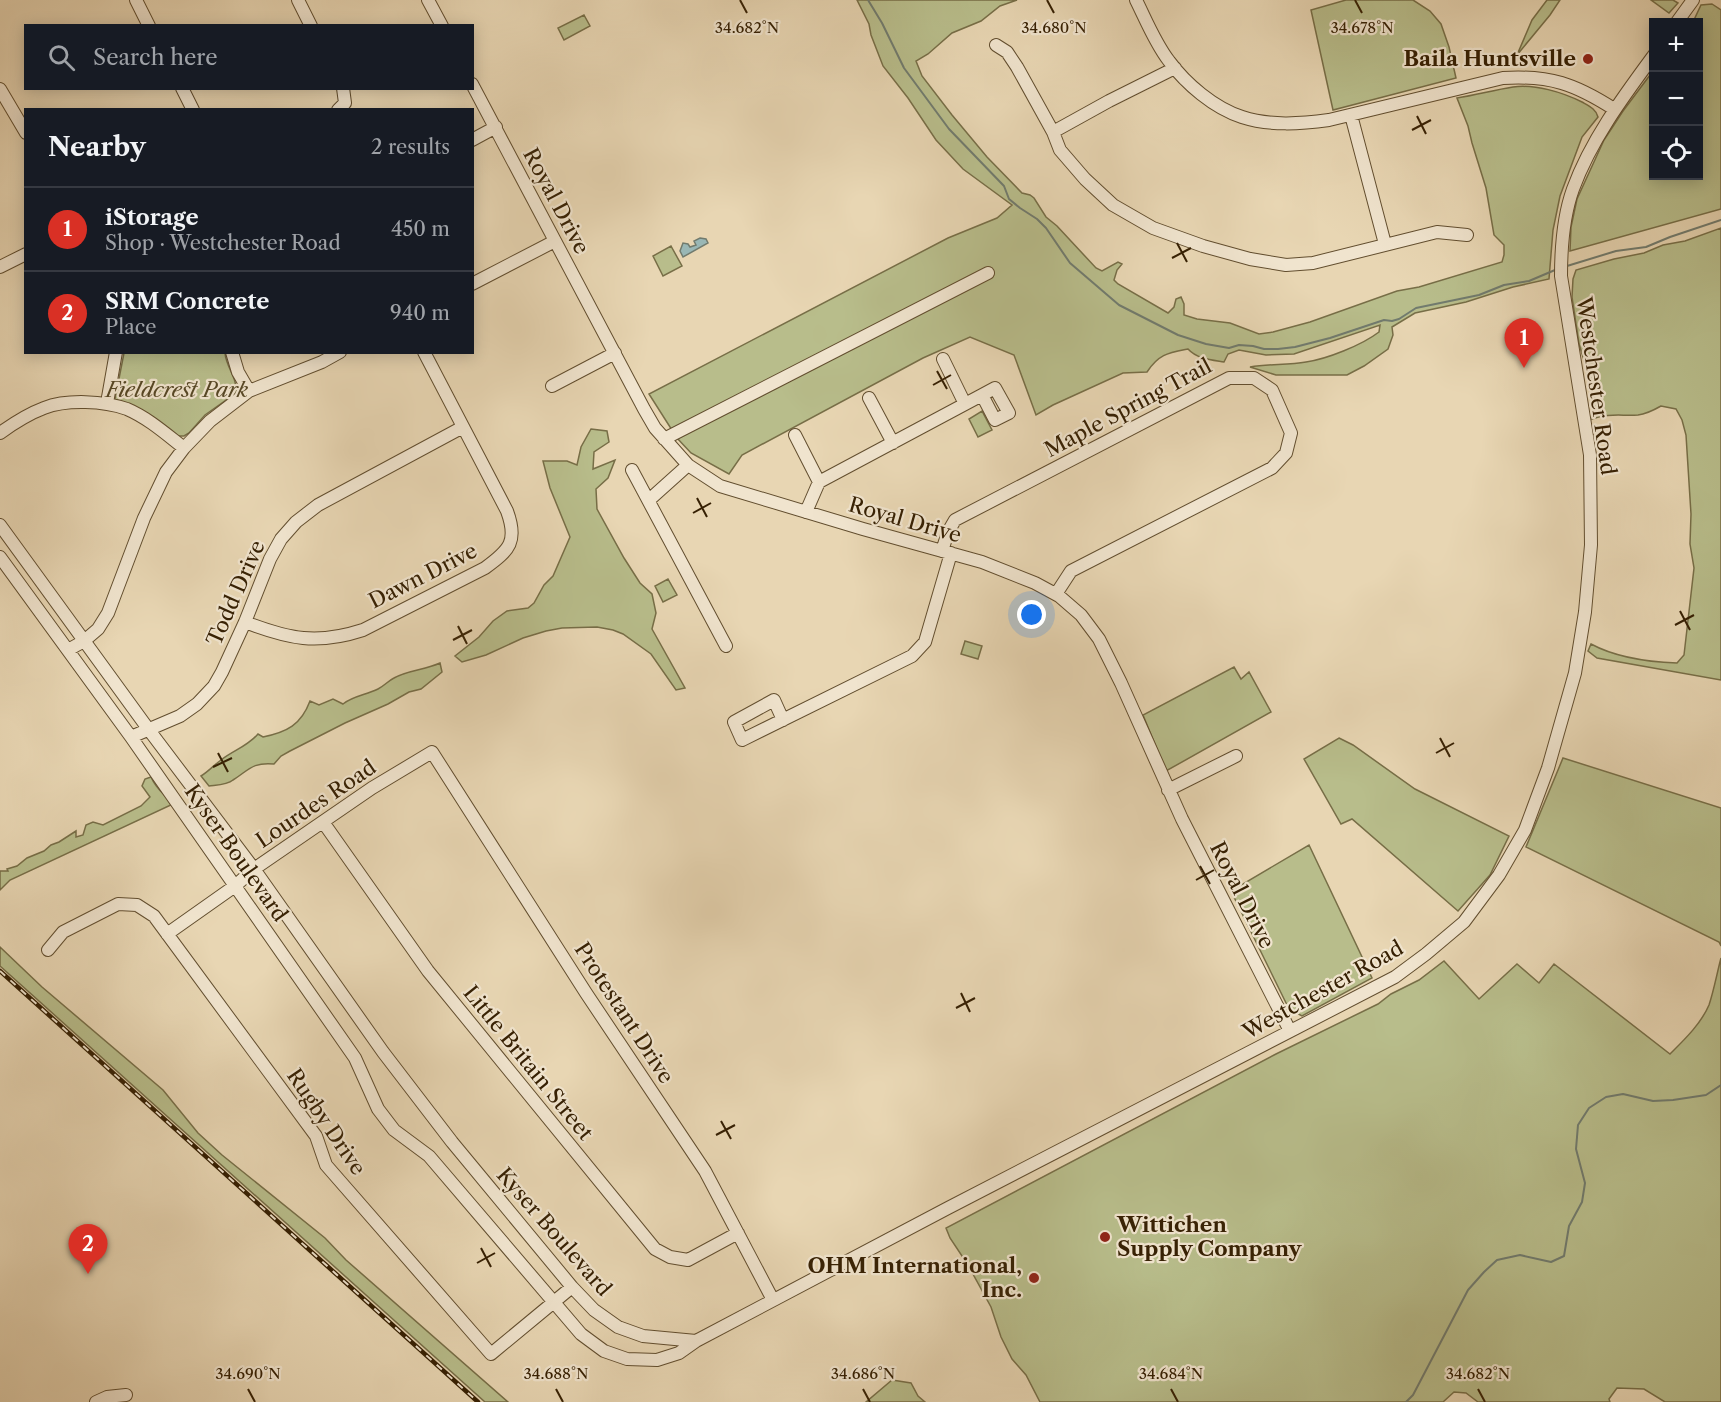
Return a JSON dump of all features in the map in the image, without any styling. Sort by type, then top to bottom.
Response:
[{"type":"street","points":[[136,0],[148,24]]},
{"type":"street","points":[[298,0],[310,24]]},
{"type":"street","points":[[428,0],[441,24]]},
{"type":"street","points":[[1136,0],[1168,60],[1188,84],[1214,103],[1241,117],[1300,124],[1329,120],[1503,78],[1524,76],[1557,81],[1588,92],[1614,109]]},
{"type":"street","points":[[1680,18],[1693,0]]},
{"type":"street","points":[[996,45],[1007,52],[1017,67],[1053,132],[1060,150],[1113,205],[1153,228],[1250,260],[1286,265],[1312,263],[1437,232],[1467,235]]},
{"type":"street","name":"Westchester Road","points":[[696,1341],[1395,977],[1464,922],[1499,875],[1525,830],[1548,768],[1575,673],[1585,612],[1591,545],[1590,455],[1561,276],[1565,225],[1573,190],[1590,154],[1614,109],[1649,61]]},
{"type":"street","points":[[1053,132],[1175,68]]},
{"type":"street","name":"Royal Drive","points":[[474,88],[644,409],[655,428],[688,465],[720,486],[993,566],[1056,594],[1081,615],[1099,639],[1168,790],[1290,1031]]},
{"type":"street","points":[[0,89],[24,129]]},
{"type":"street","points":[[183,90],[192,108]]},
{"type":"street","points":[[340,108],[345,103],[343,90]]},
{"type":"street","points":[[1351,115],[1385,244]]},
{"type":"street","points":[[474,139],[496,127]]},
{"type":"street","points":[[474,283],[555,241]]},
{"type":"street","points":[[0,267],[24,255]]},
{"type":"street","points":[[664,439],[988,273]]},
{"type":"street","points":[[552,386],[615,353]]},
{"type":"street","points":[[107,403],[116,354]]},
{"type":"street","points":[[233,354],[238,372],[249,391]]},
{"type":"street","points":[[68,650],[98,629],[108,614],[144,518],[166,472],[184,448],[210,421],[249,391],[336,354]]},
{"type":"street","name":"Dawn Drive","points":[[245,622],[287,636],[311,639],[343,636],[363,630],[485,568],[502,556],[510,545],[513,527],[507,511],[425,354]]},
{"type":"street","points":[[944,359],[965,404]]},
{"type":"street","name":"Maple Spring Trail","points":[[783,720],[912,656],[925,642],[947,552],[948,532],[956,520],[1229,378],[1254,378],[1272,390],[1291,433],[1286,453],[1272,468],[1071,572],[1056,594]]},
{"type":"street","points":[[807,512],[819,482],[982,395]]},
{"type":"street","points":[[868,398],[893,443]]},
{"type":"street","points":[[0,433],[21,419],[46,407],[69,403],[107,403],[136,414],[184,448]]},
{"type":"street","name":"Todd Drive","points":[[131,738],[180,716],[197,704],[214,686],[245,622],[270,559],[281,539],[296,522],[318,505],[463,427]]},
{"type":"street","points":[[795,435],[819,482]]},
{"type":"street","points":[[649,500],[688,465]]},
{"type":"street","points":[[632,470],[726,646]]},
{"type":"street","name":"Kyser Boulevard","points":[[0,525],[254,869],[397,1070],[452,1142],[572,1287],[594,1310],[618,1327],[643,1336],[696,1341]]},
{"type":"street","name":"Kyser Boulevard","points":[[0,557],[131,738],[355,1058],[378,1108],[394,1130],[429,1156],[581,1334],[604,1351],[627,1359],[657,1360],[679,1353],[696,1341]]},
{"type":"street","name":"Lourdes Road","points":[[167,933],[235,886],[254,869],[372,788],[432,752]]},
{"type":"street","name":"Protestant Drive","points":[[432,752],[586,993],[705,1171],[773,1300]]},
{"type":"street","points":[[1168,790],[1236,756]]},
{"type":"street","name":"Little Britain Street","points":[[323,822],[428,972],[655,1249],[670,1257],[688,1260],[738,1233]]},
{"type":"street","name":"Rugby Drive","points":[[48,950],[63,932],[118,904],[136,905],[154,916],[316,1136],[326,1165],[491,1354],[572,1287]]},
{"type":"street","points":[[96,1402],[107,1397],[126,1395]]},
{"type":"green space","points":[[857,0],[1017,0],[1000,6],[981,21],[952,33],[928,54],[916,61],[922,76],[987,157],[1022,193],[1034,198],[1046,217],[1096,268],[1102,271],[1118,262],[1122,264],[1114,280],[1168,313],[1174,307],[1176,299],[1181,297],[1184,304],[1184,315],[1230,323],[1259,334],[1310,322],[1397,291],[1419,287],[1502,262],[1504,245],[1494,235],[1486,188],[1468,126],[1457,98],[1521,86],[1539,88],[1582,102],[1590,106],[1598,117],[1582,137],[1560,196],[1553,230],[1549,279],[1513,287],[1466,302],[1415,313],[1392,327],[1393,335],[1388,349],[1347,375],[1276,375],[1250,367],[1299,363],[1324,358],[1372,337],[1379,332],[1380,325],[1294,354],[1266,355],[1239,350],[1228,354],[1224,362],[1200,357],[1188,349],[1175,352],[1164,355],[1147,372],[1123,373],[1036,415],[1014,355],[970,337],[923,358],[742,455],[729,474],[691,453],[677,438],[649,394],[948,238],[997,218],[1012,205],[963,169],[936,140],[883,66],[869,24]]},
{"type":"green space","points":[[1346,0],[1413,0],[1430,11],[1441,24],[1456,78],[1333,110],[1311,10]]},
{"type":"green space","points":[[1547,0],[1560,0],[1517,55],[1532,20]]},
{"type":"green space","points":[[1651,0],[1673,0],[1678,3],[1669,13]]},
{"type":"green space","points":[[1712,4],[1721,10],[1721,209],[1570,251],[1571,227],[1577,199],[1604,140],[1649,76],[1649,180],[1703,180],[1703,18],[1695,18],[1701,5]]},
{"type":"green space","points":[[584,15],[590,26],[564,40],[558,28]]},
{"type":"green space","points":[[1721,228],[1721,680],[1597,658],[1588,651],[1591,644],[1600,649],[1633,658],[1677,663],[1684,655],[1694,568],[1690,544],[1691,514],[1686,435],[1682,420],[1676,409],[1661,406],[1641,414],[1609,415],[1592,419],[1595,396],[1579,344],[1572,297],[1576,270],[1644,253]]},
{"type":"green space","points":[[671,246],[682,266],[663,276],[653,256]]},
{"type":"green space","name":"Fieldcrest Park","points":[[124,354],[225,354],[236,388],[236,393],[205,415],[184,436],[176,436],[115,399]]},
{"type":"green space","points":[[982,411],[992,430],[978,437],[969,419]]},
{"type":"green space","points":[[591,429],[607,431],[609,442],[594,452],[593,469],[615,460],[608,478],[596,489],[597,509],[640,583],[652,594],[656,613],[652,629],[685,688],[676,690],[651,654],[623,634],[597,627],[546,631],[462,662],[455,656],[507,611],[528,608],[553,576],[570,537],[550,488],[543,461],[567,461],[577,465],[581,447]]},
{"type":"green space","points":[[668,579],[677,595],[663,602],[655,586]]},
{"type":"green space","points":[[965,641],[982,646],[978,659],[961,654]]},
{"type":"green space","points":[[440,663],[442,672],[421,689],[409,692],[290,751],[274,764],[261,764],[247,770],[231,782],[209,786],[201,776],[258,734],[263,737],[279,733],[298,722],[310,701],[319,705],[333,699],[343,704],[378,689],[399,675]]},
{"type":"green space","points":[[1234,667],[1241,679],[1249,672],[1271,712],[1166,771],[1143,715]]},
{"type":"green space","points":[[1339,738],[1353,745],[1415,789],[1509,836],[1490,875],[1458,911],[1352,819],[1341,824],[1304,759]]},
{"type":"green space","points":[[1563,758],[1721,808],[1721,946],[1719,942],[1526,847]]},
{"type":"green space","points":[[151,777],[158,789],[173,804],[10,880],[0,890],[0,871],[8,871],[7,869],[17,866],[76,831],[76,837],[83,835],[86,825],[93,822],[103,825],[141,806],[150,797],[142,786],[145,779]]},
{"type":"green space","points":[[1309,845],[1372,978],[1302,1016],[1289,1009],[1231,891]]},
{"type":"green space","points":[[0,947],[42,987],[163,1090],[198,1133],[222,1155],[325,1238],[346,1260],[508,1402],[485,1402],[0,966]]},
{"type":"green space","points":[[1721,958],[1721,1402],[1665,1402],[1644,1389],[1617,1388],[1609,1399],[1610,1402],[1478,1402],[1466,1393],[1454,1392],[1443,1402],[1040,1402],[1026,1375],[1012,1359],[1001,1337],[991,1307],[946,1228],[1276,1054],[1378,1004],[1391,994],[1419,980],[1444,961],[1479,999],[1517,964],[1539,983],[1554,964],[1670,1054],[1706,1012]]},
{"type":"green space","points":[[892,1380],[911,1383],[918,1396],[925,1402],[866,1402]]},
{"type":"water","points":[[700,238],[706,239],[708,243],[683,257],[680,251],[683,243],[690,247],[696,245],[694,241]]},
{"type":"waterway","points":[[868,0],[904,68],[949,129],[1004,186],[1009,199],[1037,219],[1046,228],[1070,263],[1119,305],[1178,335],[1206,344],[1229,348],[1239,345],[1264,349],[1295,347],[1384,320],[1399,319],[1416,308],[1479,295],[1504,285],[1529,281],[1555,270]]},
{"type":"waterway","points":[[1567,266],[1616,251],[1646,247],[1721,220]]},
{"type":"waterway","points":[[1406,1402],[1413,1395],[1468,1290],[1484,1272],[1497,1260],[1520,1255],[1551,1262],[1564,1256],[1569,1226],[1582,1202],[1585,1183],[1576,1149],[1578,1125],[1589,1108],[1606,1097],[1623,1094],[1653,1101],[1673,1100],[1706,1095],[1721,1085]]},
{"type":"railway","points":[[0,971],[478,1402]]},
{"type":"place","name":"Baila Huntsville","points":[[1588,59]]},
{"type":"place","name":"iStorage","points":[[1524,368]]},
{"type":"place","name":"Wittichen Supply Company","points":[[1105,1237]]},
{"type":"place","name":"SRM Concrete","points":[[88,1274]]},
{"type":"place","name":"OHM International, Inc.","points":[[1034,1278]]}]
